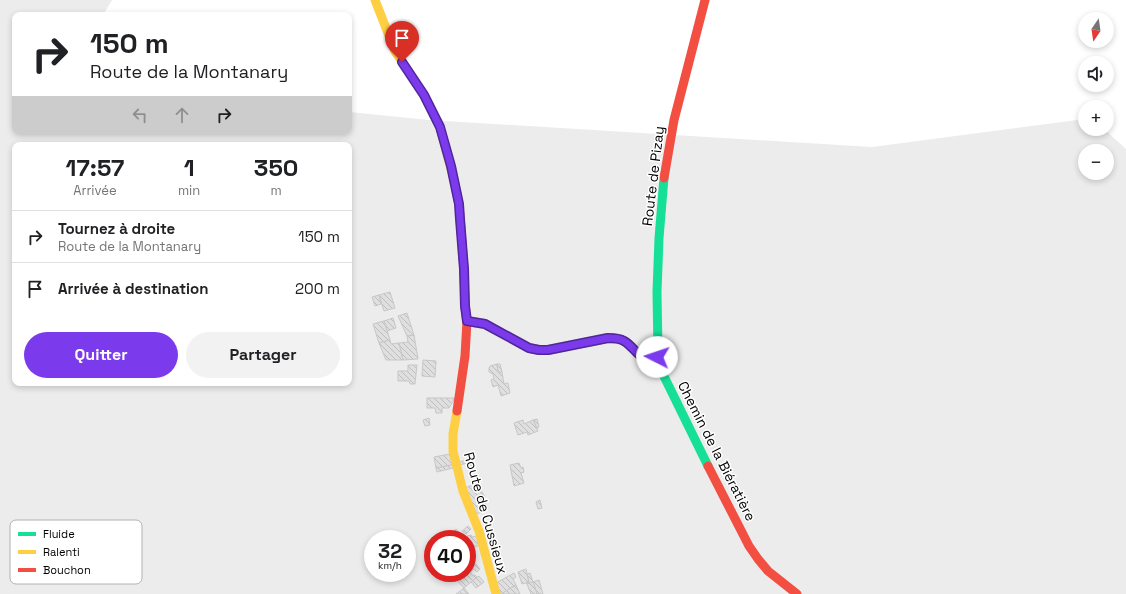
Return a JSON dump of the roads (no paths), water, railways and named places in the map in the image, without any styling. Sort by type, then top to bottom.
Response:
[{"type":"street","name":"Route de Cussieux","points":[[375,0],[395,51],[424,95],[440,127],[451,166],[459,204],[467,321],[465,356],[453,434],[453,451],[463,491],[478,531],[496,594]]},
{"type":"street","name":"Route de Pizay","points":[[656,360],[658,352],[657,292],[659,238],[665,168],[675,113],[705,0]]},
{"type":"street","points":[[467,321],[485,324],[529,348],[548,350],[608,338],[616,338],[628,344],[646,360],[656,360]]},
{"type":"street","name":"Chemin de la Biératière","points":[[656,360],[749,546],[758,560],[768,571],[797,594]]}]
